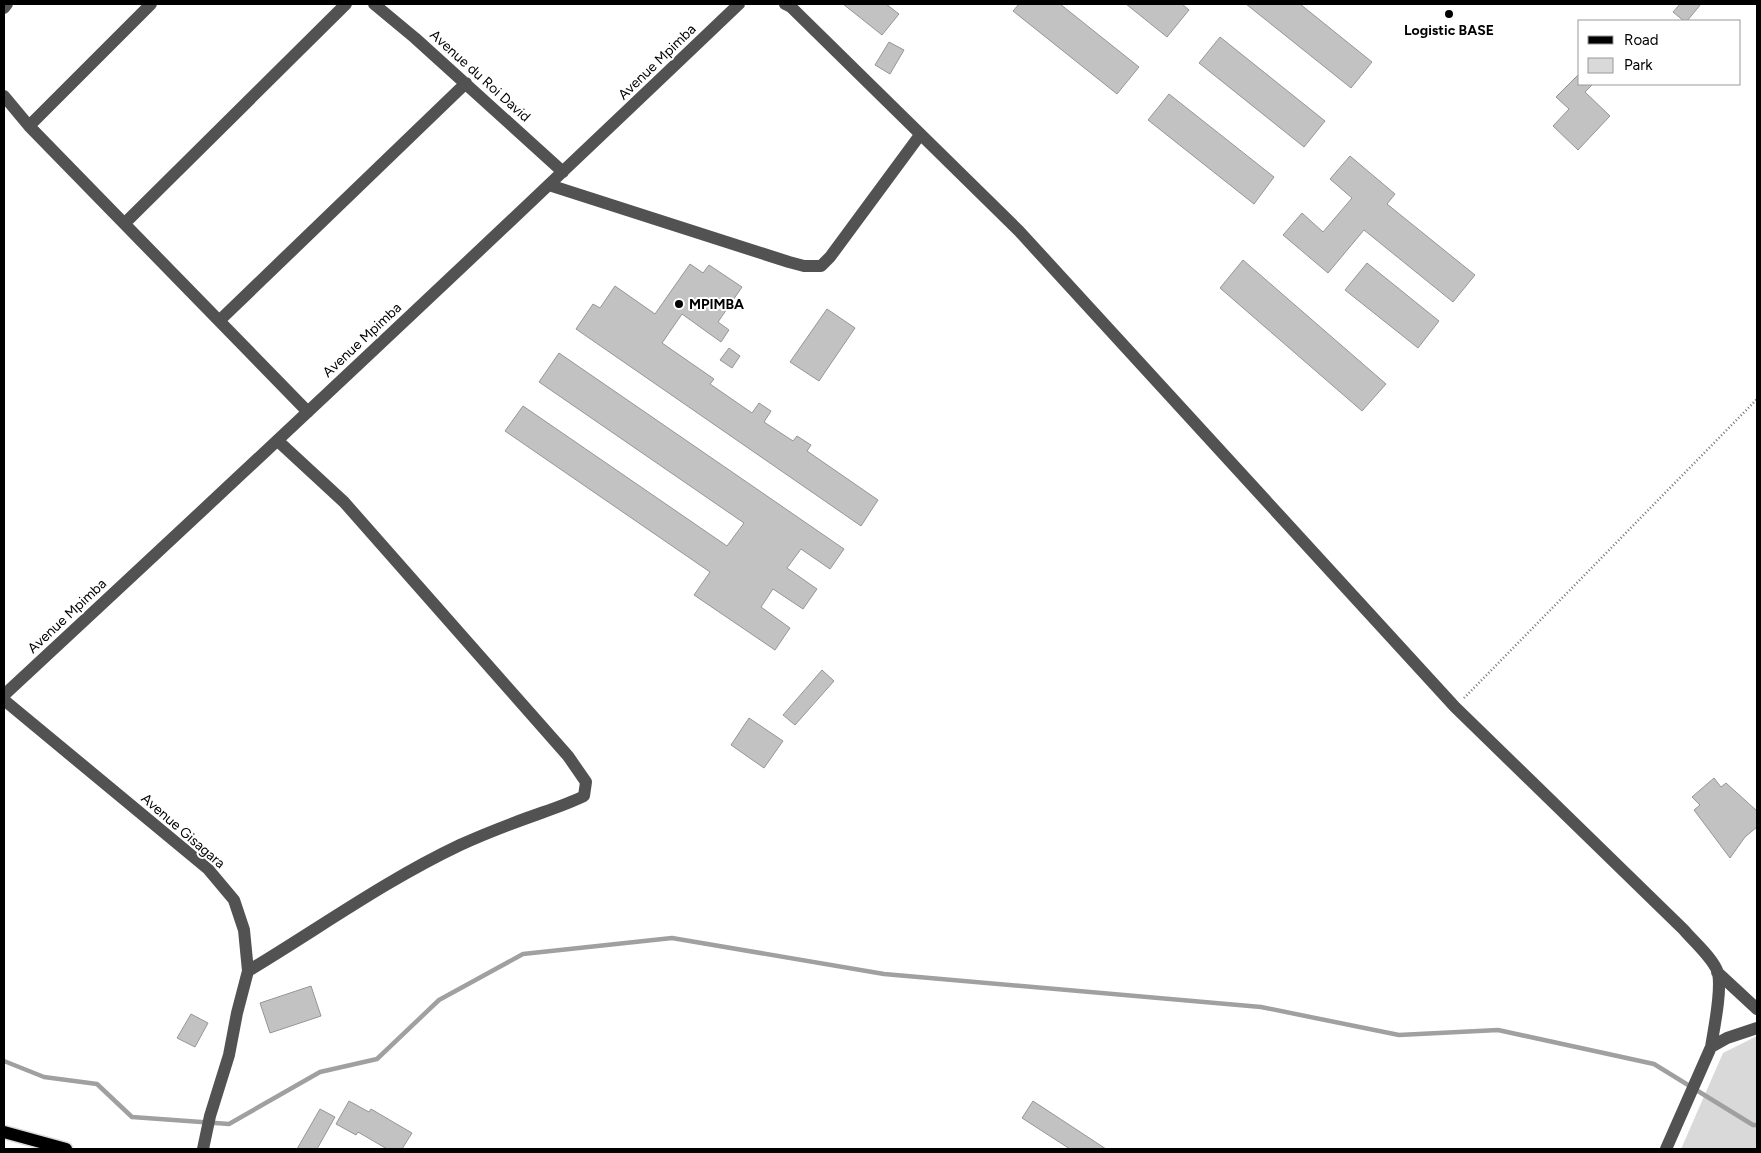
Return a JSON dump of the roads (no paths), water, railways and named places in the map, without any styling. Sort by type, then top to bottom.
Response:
[{"type":"main road","points":[[4,1132],[66,1149]]},
{"type":"street","points":[[4,8],[8,4]]},
{"type":"street","points":[[29,126],[151,4]]},
{"type":"street","points":[[125,223],[346,4]]},
{"type":"street","name":"Avenue du Roi David","points":[[374,4],[466,83],[563,172]]},
{"type":"street","name":"Avenue Mpimba","points":[[4,695],[550,186],[739,4]]},
{"type":"street","points":[[784,4],[790,7],[1020,231],[1455,707],[1684,930],[1710,960],[1717,972],[1757,1009]]},
{"type":"street","points":[[220,320],[466,83]]},
{"type":"street","points":[[4,96],[29,126],[308,412]]},
{"type":"street","points":[[550,186],[789,262],[804,266],[821,266],[830,257],[920,135]]},
{"type":"street","points":[[248,971],[382,887],[460,845],[584,796],[586,782],[568,756],[344,502],[278,441]]},
{"type":"street","name":"Avenue Gisagara","points":[[4,700],[208,869],[234,900],[244,930],[248,971],[229,1055],[210,1116],[205,1143]]},
{"type":"street","points":[[1666,1149],[1711,1047],[1719,986],[1717,972]]},
{"type":"street","points":[[1711,1047],[1727,1038],[1757,1028]]},
{"type":"waterway","points":[[4,1061],[44,1077],[97,1084],[132,1117],[229,1124],[320,1072],[377,1059],[439,1000],[523,954],[672,938],[884,974],[1261,1007],[1399,1035],[1498,1030],[1654,1064],[1753,1125],[1757,1125]]},
{"type":"place","name":"Logistic BASE","points":[[1449,14]]},
{"type":"place","name":"MPIMBA","points":[[679,304]]}]
